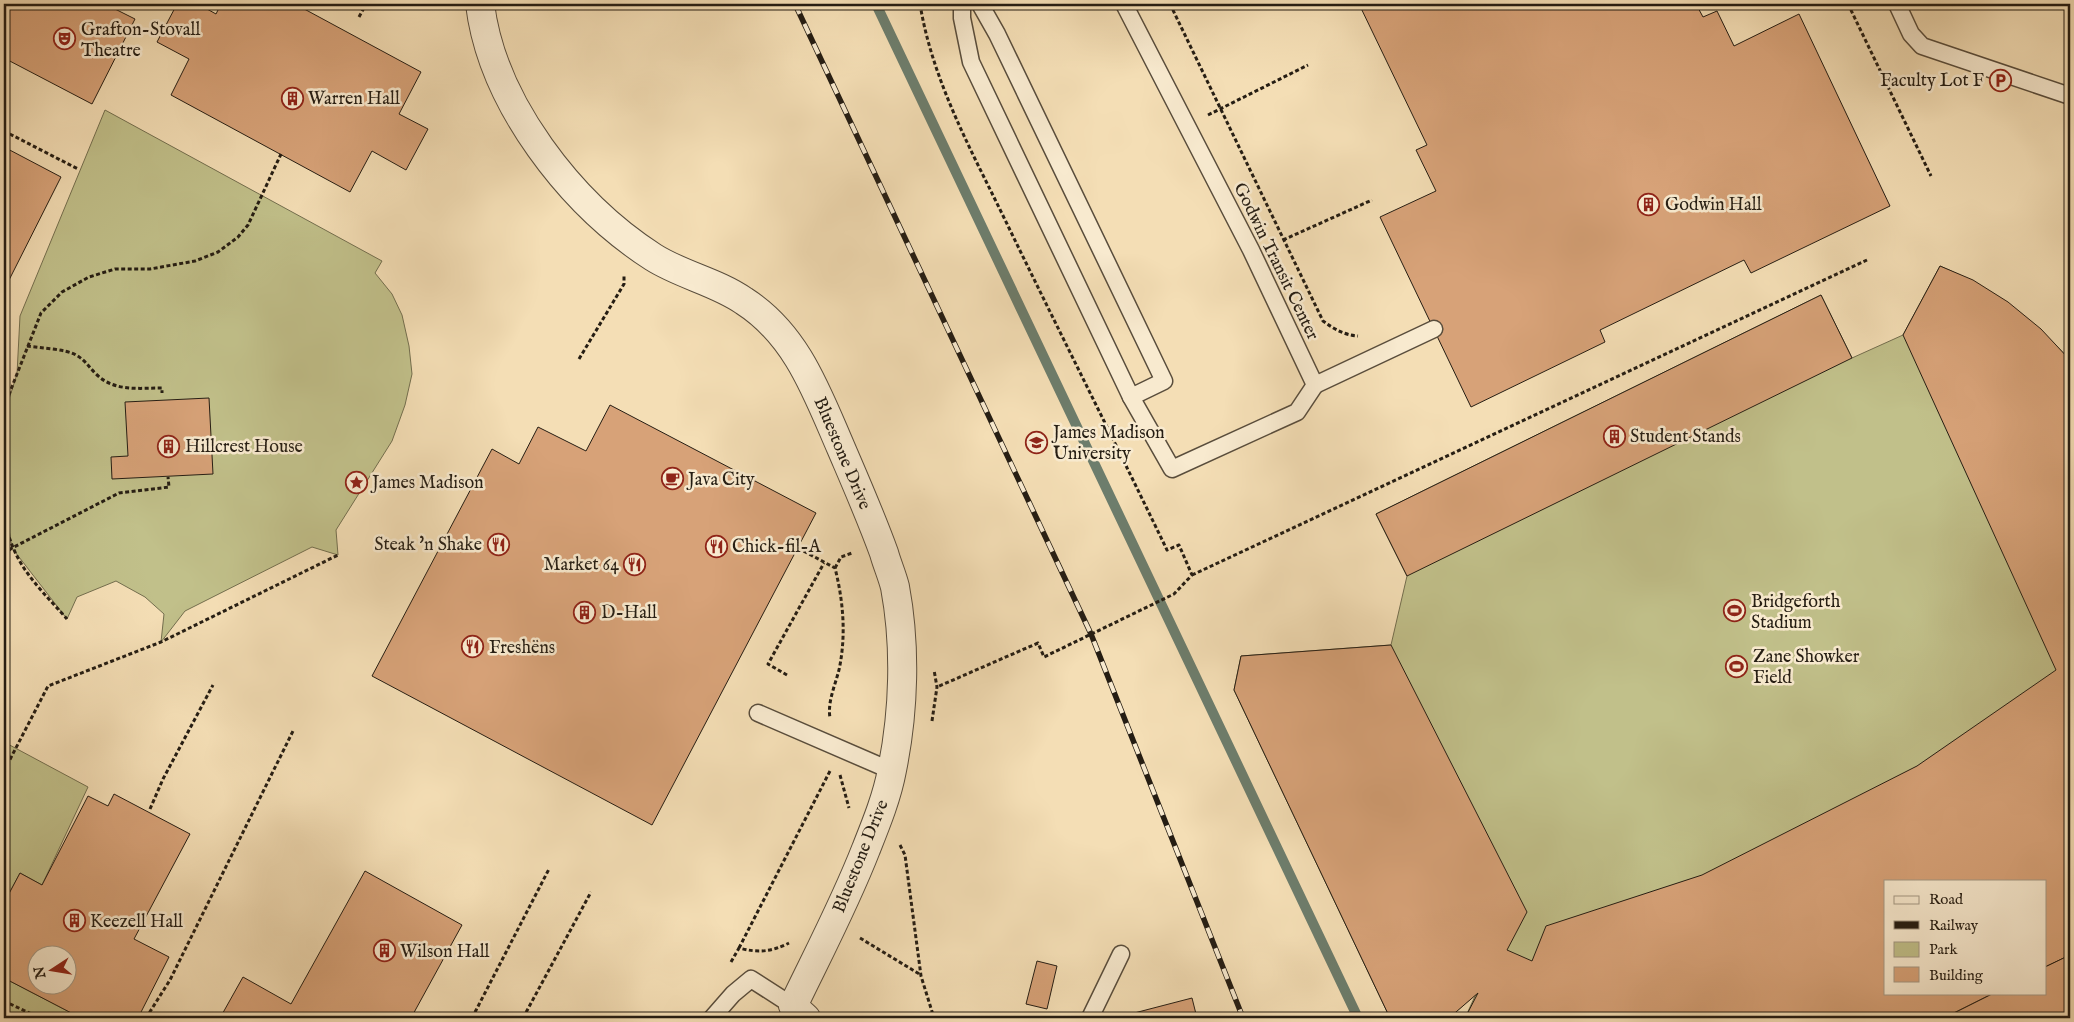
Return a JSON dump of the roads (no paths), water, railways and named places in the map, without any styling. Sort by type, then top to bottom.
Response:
[{"type":"street","name":"Bluestone Drive","points":[[480,4],[481,16],[496,66],[521,120],[555,167],[587,204],[619,233],[655,259],[744,300],[777,328],[808,372],[874,526],[894,584],[902,636],[902,693],[892,770],[878,818],[800,1012]]},
{"type":"lane","points":[[962,4],[962,18],[971,62],[1131,397],[1172,469],[1297,412],[1315,386],[1434,328]]},
{"type":"lane","points":[[980,4],[997,34],[1164,381],[1131,397]]},
{"type":"lane","name":"Godwin Transit Center","points":[[1124,4],[1251,250],[1315,386]]},
{"type":"lane","points":[[1897,4],[1911,34],[1922,46],[2070,96]]},
{"type":"lane","points":[[758,713],[835,753],[892,770]]},
{"type":"lane","points":[[1090,1018],[1121,954]]},
{"type":"lane","points":[[712,1018],[733,994],[751,979],[800,1012]]},
{"type":"waterway","points":[[876,4],[1358,1018]]},
{"type":"railway","points":[[795,4],[1091,634],[1243,1018]]},
{"type":"place","name":"Grafton-Stovall Theatre","points":[[65,39]]},
{"type":"place","name":"Faculty Lot F","points":[[2000,80]]},
{"type":"place","name":"Warren Hall","points":[[292,98]]},
{"type":"place","name":"Godwin Hall","points":[[1649,204]]},
{"type":"place","name":"Student Stands","points":[[1614,436]]},
{"type":"place","name":"James Madison University","points":[[1037,442]]},
{"type":"place","name":"Hillcrest House","points":[[169,446]]},
{"type":"place","name":"Java City","points":[[672,479]]},
{"type":"place","name":"James Madison","points":[[356,482]]},
{"type":"place","name":"Steak 'n Shake","points":[[498,544]]},
{"type":"place","name":"Chick-fil-A","points":[[716,546]]},
{"type":"place","name":"Market 64","points":[[635,564]]},
{"type":"place","name":"Bridgeforth Stadium","points":[[1735,611]]},
{"type":"place","name":"D-Hall","points":[[585,612]]},
{"type":"place","name":"Freshëns","points":[[473,647]]},
{"type":"place","name":"Zane Showker Field","points":[[1737,666]]},
{"type":"place","name":"Keezell Hall","points":[[74,921]]},
{"type":"place","name":"Wilson Hall","points":[[384,951]]}]
